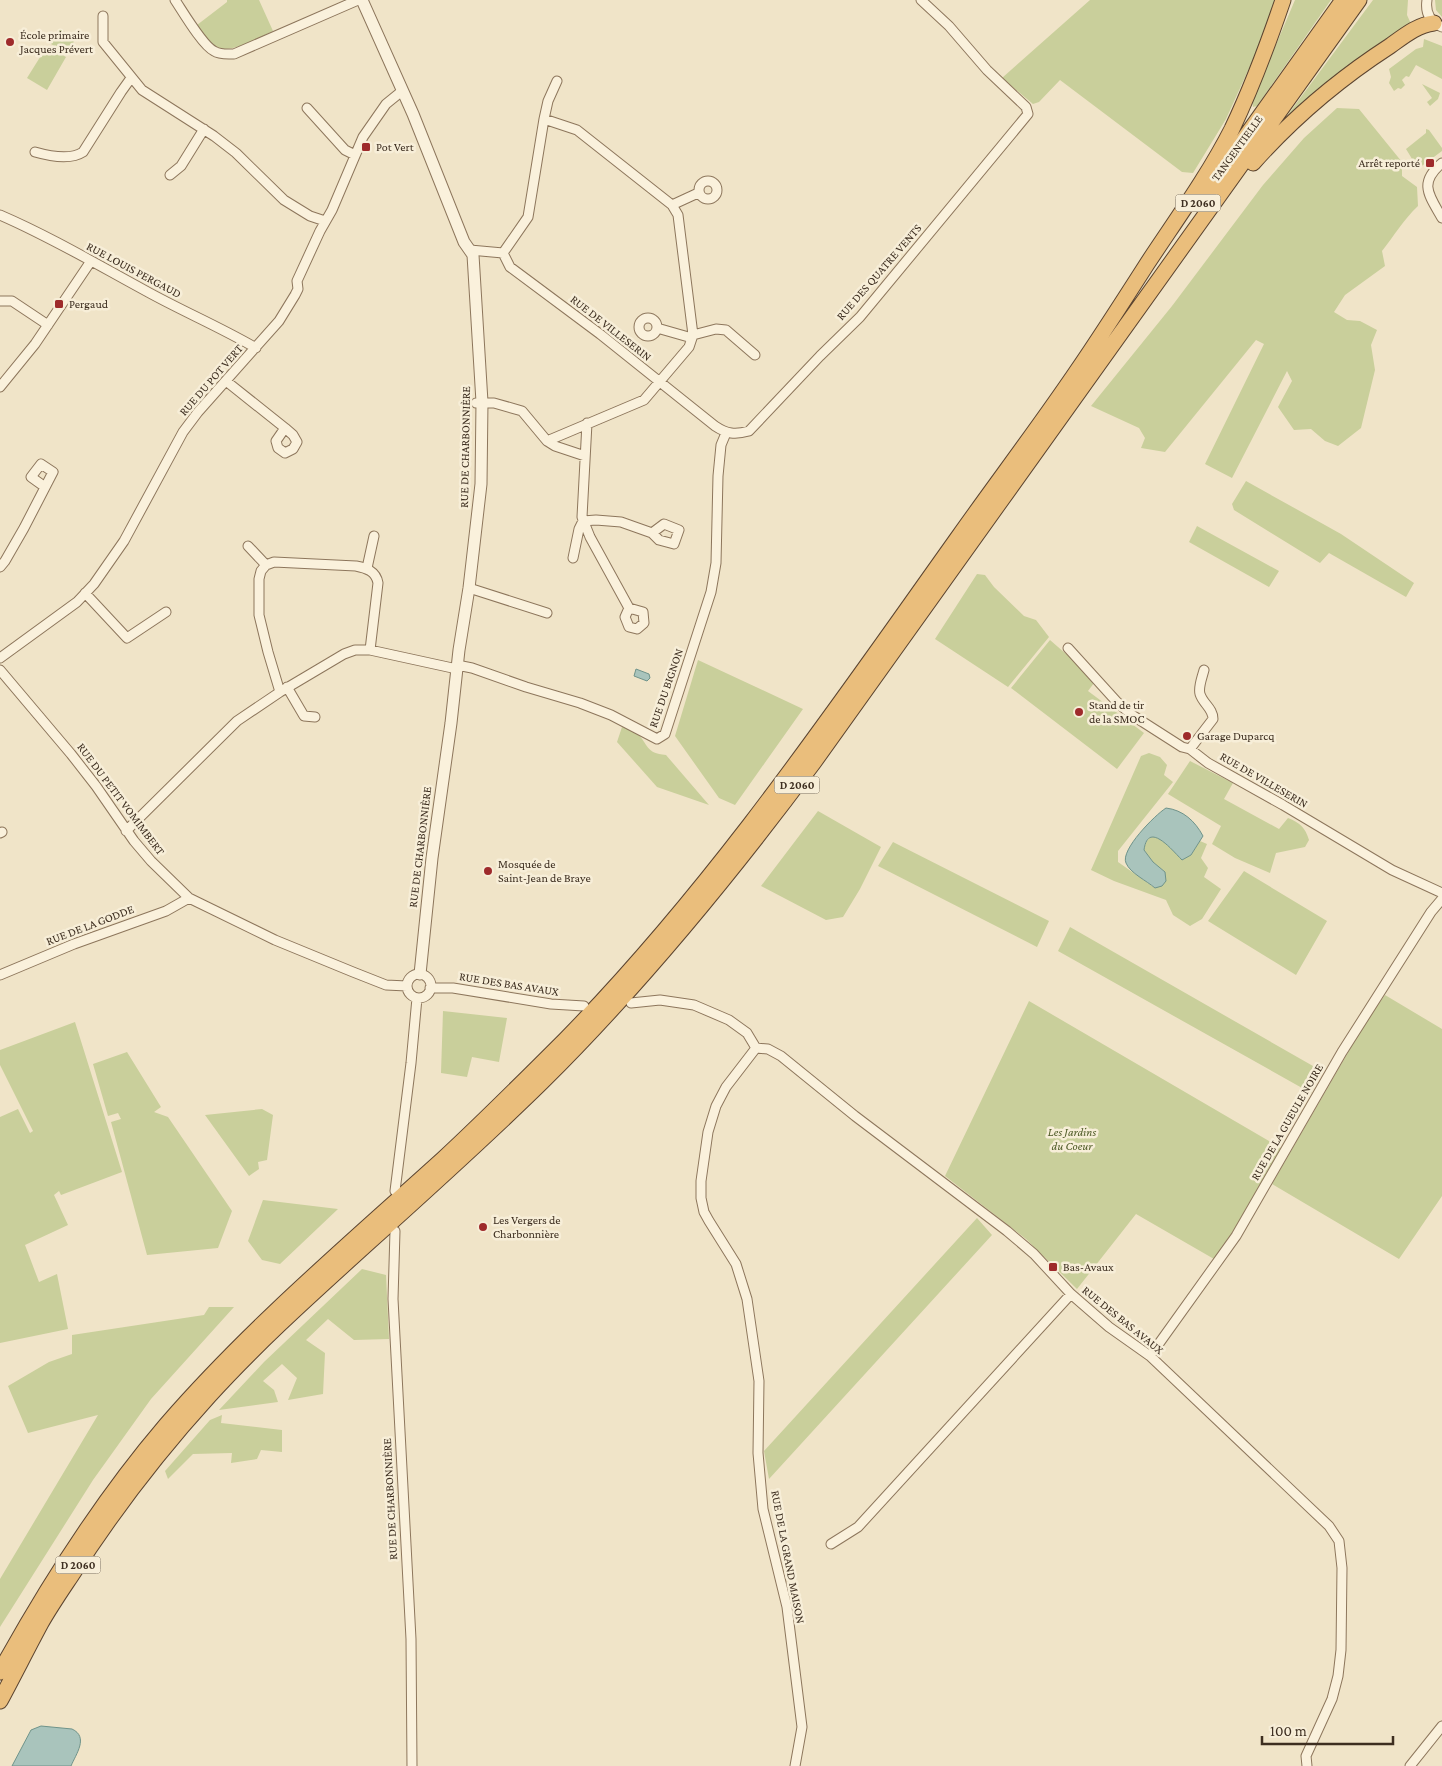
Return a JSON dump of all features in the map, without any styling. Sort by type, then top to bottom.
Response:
[{"type":"highway","points":[[1078,370],[1200,185],[1230,133],[1266,50],[1283,0]]},
{"type":"highway","name":"TANGENTIELLE","points":[[1078,370],[1343,0]]},
{"type":"highway","name":"D 2060","points":[[0,1701],[43,1621],[84,1556],[123,1499],[172,1438],[258,1345],[457,1164],[598,1025],[704,904],[760,835],[1359,0]]},
{"type":"highway","points":[[1158,282],[1251,165],[1304,110],[1378,53],[1417,28],[1438,25]]},
{"type":"highway","name":"D 2060","points":[[0,1672],[64,1562],[96,1515],[168,1423],[210,1376],[279,1307],[449,1153],[570,1034],[633,967],[712,874],[803,755],[1078,370]]},
{"type":"street","points":[[175,0],[204,42],[214,51],[224,54],[234,54],[358,0]]},
{"type":"street","name":"RUE DE CHARBONNIÈRE","points":[[362,0],[413,114],[464,242],[473,255],[481,484],[469,588],[432,858],[420,974]]},
{"type":"street","name":"RUE DES QUATRE VENTS","points":[[738,435],[748,431],[758,423],[820,356],[860,317],[1028,114],[1026,107],[987,70],[949,26],[920,0]]},
{"type":"street","points":[[1426,0],[1427,12],[1438,25]]},
{"type":"street","points":[[103,16],[103,42],[142,90],[204,129],[246,161],[284,200],[310,216],[326,221]]},
{"type":"street","points":[[35,152],[46,155],[77,156],[83,152],[131,78]]},
{"type":"street","points":[[470,250],[503,253],[528,217],[544,119],[548,101],[557,81]]},
{"type":"street","name":"RUE DU POT VERT","points":[[0,658],[77,602],[94,584],[124,541],[183,432],[288,308],[298,289],[298,281],[332,210],[363,137],[386,104],[402,91]]},
{"type":"street","points":[[307,108],[345,150],[355,155]]},
{"type":"street","points":[[544,119],[577,130],[672,205],[678,215],[692,336],[690,347],[644,400],[547,441]]},
{"type":"street","points":[[170,175],[180,166],[204,129]]},
{"type":"street","points":[[1442,163],[1429,176],[1427,183],[1430,196],[1442,218]]},
{"type":"street","points":[[672,205],[698,193]]},
{"type":"street","name":"RUE LOUIS PERGAUD","points":[[0,215],[25,226],[256,348]]},
{"type":"street","name":"RUE DE VILLESERIN","points":[[503,253],[510,267],[715,426],[726,433],[738,435]]},
{"type":"street","points":[[0,387],[23,361],[91,261]]},
{"type":"street","points":[[0,302],[12,301],[48,325]]},
{"type":"street","points":[[657,328],[692,336],[716,329],[726,330],[755,355]]},
{"type":"street","points":[[226,380],[285,428]]},
{"type":"street","points":[[478,403],[494,403],[522,411],[547,441],[555,446],[586,456]]},
{"type":"street","points":[[587,423],[582,517],[590,537],[629,608]]},
{"type":"street","name":"RUE DU BIGNON","points":[[457,667],[472,668],[580,703],[611,715],[657,738],[662,737],[665,734],[678,697],[711,592],[716,563],[718,476],[721,445],[726,433]]},
{"type":"street","points":[[0,567],[10,553],[45,487]]},
{"type":"street","points":[[583,521],[621,522],[652,533]]},
{"type":"street","points":[[573,558],[579,528],[583,521]]},
{"type":"street","points":[[367,568],[374,536]]},
{"type":"street","points":[[248,546],[266,565]]},
{"type":"street","points":[[315,717],[304,716],[283,689],[268,652],[259,615],[259,579],[261,571],[266,565],[274,562],[367,568],[374,574],[378,583],[370,650]]},
{"type":"street","points":[[469,588],[547,613]]},
{"type":"street","points":[[85,593],[127,638],[166,612]]},
{"type":"street","name":"RUE DE VILLESERIN","points":[[1068,648],[1117,702],[1132,715],[1152,726],[1182,747],[1190,749],[1208,763],[1380,863],[1442,893]]},
{"type":"street","points":[[126,831],[237,721],[283,689],[350,651],[370,650],[457,667]]},
{"type":"street","name":"RUE DU PETIT VOMIMBERT","points":[[0,670],[72,754],[126,831],[150,861],[189,898],[275,940],[353,972],[386,985],[407,986]]},
{"type":"street","points":[[1190,749],[1213,719],[1213,714],[1201,696],[1200,690],[1204,670]]},
{"type":"street","name":"RUE DE LA GODDE","points":[[0,975],[74,944],[166,911],[189,898]]},
{"type":"street","name":"RUE DE LA GUEULE NOIRE","points":[[1150,1356],[1236,1236],[1342,1052],[1431,912],[1442,899]]},
{"type":"street","points":[[420,974],[429,980],[430,988],[424,997],[417,998],[410,995],[407,986],[409,978],[420,974]]},
{"type":"street","name":"RUE DES BAS AVAUX","points":[[430,988],[453,988],[551,1004],[584,1006]]},
{"type":"street","points":[[395,1191],[417,998]]},
{"type":"street","points":[[632,1003],[660,1000],[694,1005],[729,1020],[747,1033],[756,1048]]},
{"type":"street","name":"RUE DES BAS AVAUX","points":[[756,1048],[768,1049],[781,1056],[855,1116],[1007,1231],[1034,1254],[1071,1294],[1109,1327],[1150,1356],[1329,1526],[1339,1541],[1342,1568],[1341,1650],[1338,1676],[1332,1699],[1306,1756],[1307,1766]]},
{"type":"street","name":"RUE DE LA GRAND MAISON","points":[[756,1048],[726,1087],[716,1106],[708,1132],[701,1181],[701,1198],[706,1216],[736,1264],[747,1299],[759,1381],[758,1453],[763,1509],[787,1607],[802,1728],[795,1766]]},
{"type":"street","name":"RUE DE CHARBONNIÈRE","points":[[395,1230],[394,1300],[411,1639],[412,1766]]},
{"type":"street","points":[[831,1544],[858,1527],[1071,1294]]},
{"type":"street","points":[[1410,1766],[1442,1726]]},
{"type":"green space","points":[[227,0],[259,0],[273,31],[228,49],[221,49],[211,45],[197,25],[227,2]]},
{"type":"green space","points":[[1090,0],[1275,0],[1256,53],[1226,119],[1193,173],[1182,172],[1060,80],[1039,102],[1033,104],[1002,78]]},
{"type":"green space","points":[[1295,0],[1331,0],[1257,106],[1253,107],[1252,101]]},
{"type":"green space","points":[[1373,0],[1408,0],[1407,15],[1412,26],[1278,128]]},
{"type":"green space","points":[[1435,0],[1442,0],[1442,17],[1436,10]]},
{"type":"green space","points":[[60,29],[76,38],[67,53],[51,44]]},
{"type":"green space","points":[[1424,39],[1442,46],[1442,79],[1416,65],[1409,77],[1406,76],[1402,80],[1405,85],[1401,89],[1398,88],[1394,91],[1389,83],[1391,77],[1389,69],[1416,49],[1423,47]]},
{"type":"green space","points":[[47,46],[66,57],[47,90],[27,78]]},
{"type":"green space","points":[[1422,84],[1440,93],[1438,99],[1430,106],[1427,102],[1432,98]]},
{"type":"green space","points":[[1337,108],[1359,109],[1402,162],[1402,176],[1417,187],[1418,206],[1382,251],[1385,266],[1345,295],[1334,312],[1347,320],[1360,321],[1377,330],[1371,345],[1375,370],[1361,428],[1338,446],[1325,441],[1311,429],[1294,430],[1278,407],[1292,381],[1287,371],[1232,478],[1205,464],[1264,344],[1256,340],[1165,452],[1141,448],[1145,438],[1139,428],[1091,406],[1172,306],[1263,185],[1304,138]]},
{"type":"green space","points":[[1426,129],[1429,130],[1442,148],[1442,151],[1419,168],[1406,149],[1426,133]]},
{"type":"green space","points":[[1246,481],[1341,534],[1414,583],[1406,597],[1329,553],[1320,563],[1234,510],[1232,504]]},
{"type":"green space","points":[[1197,526],[1279,571],[1269,587],[1189,542]]},
{"type":"green space","points":[[977,574],[985,575],[994,587],[1024,616],[1036,620],[1049,637],[1008,687],[935,639]]},
{"type":"green space","name":"Stand de tir de la SMOC","points":[[1050,640],[1081,667],[1094,683],[1088,691],[1144,733],[1117,769],[1011,688]]},
{"type":"green space","points":[[698,660],[803,709],[735,805],[719,798],[675,736]]},
{"type":"green space","points":[[622,727],[637,733],[648,748],[654,752],[666,755],[709,805],[657,787],[617,742]]},
{"type":"green space","points":[[1149,753],[1160,757],[1167,765],[1164,775],[1173,782],[1118,851],[1118,862],[1155,888],[1165,872],[1153,862],[1144,850],[1147,841],[1151,837],[1156,837],[1167,844],[1182,859],[1191,855],[1200,841],[1207,844],[1201,858],[1208,868],[1204,877],[1221,889],[1202,919],[1190,926],[1173,915],[1166,900],[1114,881],[1091,870],[1141,756]]},
{"type":"green space","points":[[1190,761],[1233,783],[1224,799],[1279,829],[1288,818],[1299,824],[1306,832],[1309,840],[1305,847],[1276,853],[1270,873],[1235,858],[1212,844],[1221,826],[1168,794]]},
{"type":"green space","points":[[818,811],[881,847],[860,889],[843,917],[826,920],[761,886]]},
{"type":"green space","points":[[893,842],[1049,921],[1037,947],[878,866]]},
{"type":"green space","points":[[1244,871],[1327,921],[1296,975],[1208,921]]},
{"type":"green space","points":[[1070,927],[1320,1070],[1311,1093],[1058,951]]},
{"type":"green space","points":[[1385,995],[1442,1029],[1442,1196],[1399,1259],[1272,1184],[1365,1023]]},
{"type":"green space","name":"Les Jardins du Coeur","points":[[1029,1001],[1281,1148],[1232,1233],[1214,1259],[1136,1214],[1077,1289],[1026,1239],[945,1176]]},
{"type":"green space","points":[[443,1011],[507,1018],[499,1062],[472,1057],[467,1077],[441,1073]]},
{"type":"green space","points":[[75,1022],[122,1172],[61,1195],[59,1191],[54,1195],[68,1225],[25,1245],[39,1282],[57,1274],[68,1329],[0,1343],[0,1117],[18,1109],[30,1133],[33,1131],[0,1065],[0,1050]]},
{"type":"green space","points":[[127,1052],[161,1107],[154,1112],[168,1117],[232,1211],[218,1248],[147,1255],[111,1122],[121,1119],[118,1113],[108,1116],[93,1064]]},
{"type":"green space","points":[[262,1109],[273,1115],[267,1160],[258,1162],[259,1169],[249,1176],[205,1115]]},
{"type":"green space","points":[[263,1200],[338,1209],[280,1264],[262,1260],[248,1241]]},
{"type":"green space","points":[[977,1218],[992,1235],[769,1479],[764,1451]]},
{"type":"green space","points":[[362,1269],[386,1275],[389,1339],[354,1340],[328,1319],[306,1340],[325,1353],[323,1394],[288,1400],[297,1378],[282,1364],[263,1381],[274,1390],[278,1402],[219,1410],[264,1362]]},
{"type":"green space","points":[[209,1307],[234,1307],[151,1399],[93,1480],[0,1627],[0,1579],[98,1415],[28,1433],[8,1386],[49,1362],[72,1354],[72,1335],[204,1315]]},
{"type":"green space","points":[[222,1415],[221,1423],[282,1430],[282,1452],[261,1450],[257,1459],[231,1463],[232,1453],[193,1454],[168,1479],[165,1471],[210,1420]]},
{"type":"water","points":[[636,669],[649,674],[650,678],[647,681],[634,676]]},
{"type":"water","points":[[1166,808],[1178,811],[1188,817],[1203,836],[1191,855],[1182,860],[1161,840],[1155,837],[1146,841],[1144,850],[1153,862],[1165,872],[1166,881],[1162,886],[1155,888],[1128,867],[1126,857],[1128,850],[1140,833]]},
{"type":"water","points":[[41,1726],[72,1729],[80,1736],[80,1746],[71,1766],[12,1766],[31,1730]]},
{"type":"place","name":"École primaire Jacques Prévert","points":[[10,42]]},
{"type":"place","name":"Pot Vert","points":[[366,147]]},
{"type":"place","name":"Arrêt reporté","points":[[1430,163]]},
{"type":"place","name":"Pergaud","points":[[59,304]]},
{"type":"place","name":"Stand de tir de la SMOC","points":[[1079,712]]},
{"type":"place","name":"Garage Duparcq","points":[[1187,736]]},
{"type":"place","name":"Mosquée de Saint-Jean de Braye","points":[[488,871]]},
{"type":"place","name":"Les Vergers de Charbonnière","points":[[483,1227]]},
{"type":"place","name":"Bas-Avaux","points":[[1053,1267]]}]
